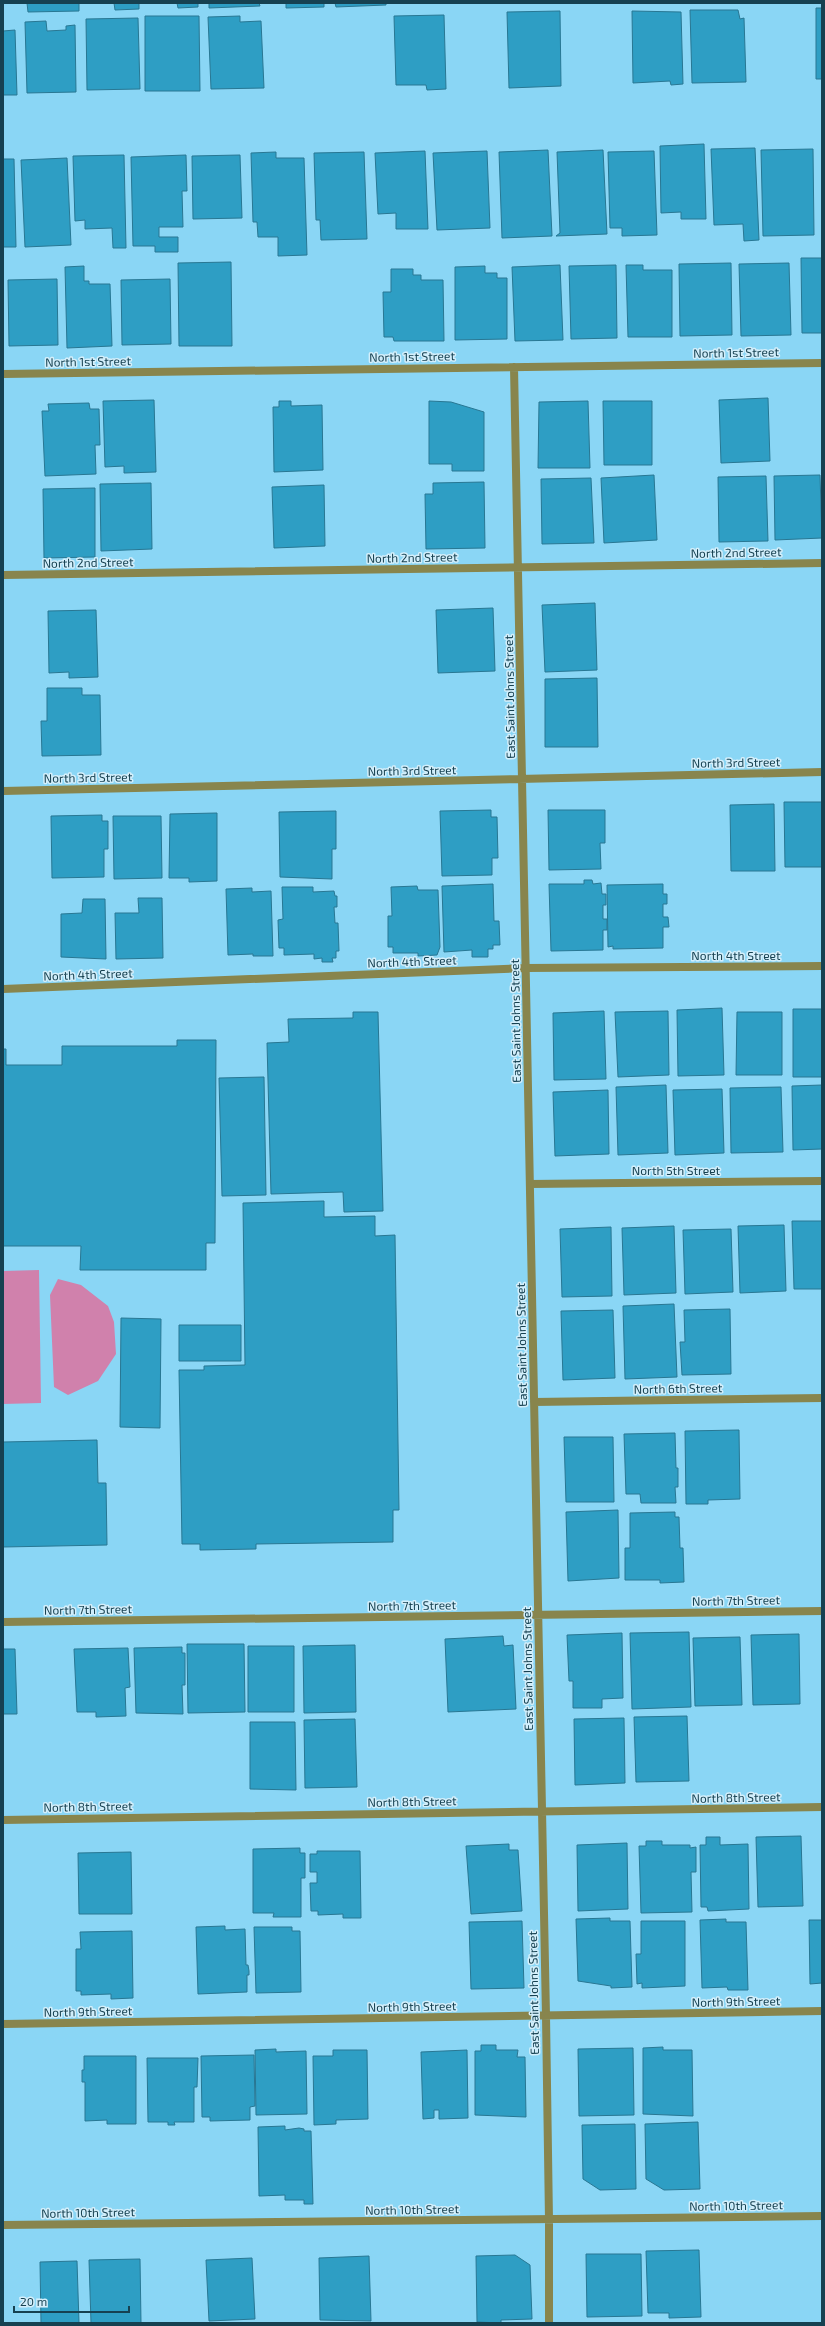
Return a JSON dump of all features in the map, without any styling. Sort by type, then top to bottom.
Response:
[{"type":"lane","name":"North 1st Street","points":[[3,374],[822,363]]},
{"type":"lane","name":"East Saint Johns Street","points":[[514,367],[546,2016],[549,2323]]},
{"type":"lane","name":"North 2nd Street","points":[[3,575],[822,563]]},
{"type":"lane","name":"North 3rd Street","points":[[3,791],[822,772]]},
{"type":"lane","name":"North 4th Street","points":[[3,989],[526,968],[822,966]]},
{"type":"lane","name":"North 5th Street","points":[[530,1184],[822,1181]]},
{"type":"lane","name":"North 6th Street","points":[[534,1402],[822,1398]]},
{"type":"lane","name":"North 7th Street","points":[[3,1622],[822,1611]]},
{"type":"lane","name":"North 8th Street","points":[[3,1820],[822,1807]]},
{"type":"lane","name":"North 9th Street","points":[[3,2024],[822,2012]]},
{"type":"lane","name":"North 10th Street","points":[[3,2225],[822,2216]]},
{"type":"shaded area","points":[[39,1270],[41,1403],[3,1404],[3,1271]]},
{"type":"shaded area","points":[[58,1279],[81,1285],[108,1306],[114,1322],[116,1354],[98,1381],[68,1395],[54,1387],[50,1295]]},
{"type":"building","points":[[27,3],[79,3],[79,11],[28,12]]},
{"type":"building","points":[[114,3],[139,3],[139,9],[115,10]]},
{"type":"building","points":[[177,3],[198,3],[198,7],[178,8]]},
{"type":"building","points":[[209,3],[259,3],[260,6],[209,8]]},
{"type":"building","points":[[286,3],[324,3],[324,7],[286,8]]},
{"type":"building","points":[[335,3],[386,3],[386,5],[336,7]]},
{"type":"building","points":[[816,8],[822,8],[822,79],[816,79]]},
{"type":"building","points":[[690,10],[738,10],[740,19],[744,18],[746,82],[692,83]]},
{"type":"building","points":[[560,11],[561,86],[509,88],[507,12]]},
{"type":"building","points":[[632,11],[681,12],[683,84],[671,85],[670,81],[633,83]]},
{"type":"building","points":[[444,15],[446,89],[427,90],[426,85],[396,85],[394,16]]},
{"type":"building","points":[[145,16],[199,16],[200,91],[145,91]]},
{"type":"building","points":[[240,16],[240,22],[261,21],[264,88],[211,89],[208,17]]},
{"type":"building","points":[[138,18],[140,89],[87,90],[86,19]]},
{"type":"building","points":[[46,21],[47,31],[66,30],[66,26],[75,25],[76,92],[27,93],[25,22]]},
{"type":"building","points":[[15,30],[17,95],[3,95],[3,31]]},
{"type":"building","points":[[704,144],[706,219],[681,219],[681,212],[661,213],[660,146]]},
{"type":"building","points":[[755,148],[759,240],[744,241],[743,224],[714,225],[711,149]]},
{"type":"building","points":[[813,149],[814,235],[763,236],[761,150]]},
{"type":"building","points":[[548,150],[552,236],[502,238],[499,152]]},
{"type":"building","points":[[603,150],[607,234],[556,236],[560,233],[557,152]]},
{"type":"building","points":[[425,151],[428,229],[396,229],[396,213],[378,214],[375,153]]},
{"type":"building","points":[[487,151],[490,228],[437,230],[433,153]]},
{"type":"building","points":[[654,151],[657,235],[622,236],[622,228],[610,228],[608,152]]},
{"type":"building","points":[[276,152],[276,158],[304,158],[307,255],[278,256],[278,237],[258,237],[257,222],[253,222],[251,153]]},
{"type":"building","points":[[364,152],[367,239],[321,240],[320,220],[316,220],[314,153]]},
{"type":"building","points":[[124,155],[126,248],[113,248],[112,228],[85,229],[85,220],[75,221],[73,156]]},
{"type":"building","points":[[186,155],[187,191],[182,191],[183,227],[159,227],[159,237],[178,237],[178,252],[155,252],[155,246],[133,246],[131,157]]},
{"type":"building","points":[[240,155],[242,218],[193,219],[192,156]]},
{"type":"building","points":[[67,158],[71,245],[25,247],[21,160]]},
{"type":"building","points":[[3,159],[14,159],[16,247],[3,247]]},
{"type":"building","points":[[801,258],[822,258],[822,333],[802,333]]},
{"type":"building","points":[[231,262],[232,346],[179,346],[178,263]]},
{"type":"building","points":[[731,263],[732,335],[680,336],[679,264]]},
{"type":"building","points":[[789,263],[791,335],[741,336],[739,264]]},
{"type":"building","points":[[560,265],[563,340],[515,341],[512,267]]},
{"type":"building","points":[[616,265],[617,338],[571,339],[569,266]]},
{"type":"building","points":[[626,265],[643,265],[643,270],[672,270],[672,337],[628,337]]},
{"type":"building","points":[[84,266],[84,281],[89,281],[89,284],[110,284],[112,346],[67,348],[65,267]]},
{"type":"building","points":[[485,266],[485,273],[497,273],[497,278],[507,278],[507,339],[455,340],[455,267]]},
{"type":"building","points":[[391,269],[413,269],[413,275],[421,275],[421,280],[443,280],[444,341],[394,341],[393,337],[384,337],[383,292],[391,292]]},
{"type":"building","points":[[57,279],[58,345],[9,346],[8,280]]},
{"type":"building","points":[[170,279],[171,344],[122,345],[121,280]]},
{"type":"building","points":[[768,398],[770,461],[721,463],[719,400]]},
{"type":"building","points":[[154,400],[156,472],[124,473],[124,466],[105,467],[103,401]]},
{"type":"building","points":[[279,401],[291,401],[291,406],[322,405],[323,470],[274,472],[273,407],[279,407]]},
{"type":"building","points":[[429,401],[451,402],[484,412],[484,471],[452,471],[452,464],[429,464]]},
{"type":"building","points":[[588,401],[590,468],[538,468],[539,402]]},
{"type":"building","points":[[603,401],[652,401],[652,465],[604,465]]},
{"type":"building","points":[[89,403],[90,409],[99,409],[100,445],[95,445],[96,474],[45,476],[42,411],[49,411],[48,404]]},
{"type":"building","points":[[654,475],[657,540],[604,543],[601,478]]},
{"type":"building","points":[[820,475],[822,538],[775,540],[774,476]]},
{"type":"building","points":[[766,476],[768,541],[719,542],[718,477]]},
{"type":"building","points":[[591,478],[594,543],[542,544],[541,479]]},
{"type":"building","points":[[484,482],[485,548],[426,549],[425,494],[433,494],[433,483]]},
{"type":"building","points":[[151,483],[152,549],[101,551],[100,484]]},
{"type":"building","points":[[324,485],[325,546],[274,548],[272,487]]},
{"type":"building","points":[[95,488],[95,557],[44,558],[43,489]]},
{"type":"building","points":[[595,603],[597,670],[545,672],[542,605]]},
{"type":"building","points":[[493,608],[495,671],[438,673],[436,610]]},
{"type":"building","points":[[96,610],[98,677],[69,678],[69,672],[49,673],[48,611]]},
{"type":"building","points":[[597,678],[598,747],[545,747],[545,679]]},
{"type":"building","points":[[47,688],[82,688],[82,695],[100,695],[101,755],[42,756],[41,721],[47,721]]},
{"type":"building","points":[[784,802],[822,802],[822,867],[785,867]]},
{"type":"building","points":[[774,804],[775,871],[731,871],[730,805]]},
{"type":"building","points":[[491,810],[491,817],[497,817],[498,858],[492,858],[492,875],[442,876],[440,811]]},
{"type":"building","points":[[548,810],[605,810],[605,843],[600,843],[601,869],[549,870]]},
{"type":"building","points":[[336,811],[336,849],[332,849],[332,879],[280,877],[279,812]]},
{"type":"building","points":[[217,813],[217,881],[189,882],[189,878],[169,878],[170,814]]},
{"type":"building","points":[[102,815],[102,821],[108,821],[108,849],[104,849],[104,877],[52,878],[51,816]]},
{"type":"building","points":[[113,816],[161,816],[162,878],[114,879]]},
{"type":"building","points":[[584,880],[592,880],[593,884],[601,883],[602,894],[606,894],[606,905],[603,905],[603,919],[607,919],[607,930],[603,930],[603,950],[551,951],[549,884],[584,884]]},
{"type":"building","points":[[493,884],[494,921],[499,921],[500,945],[493,945],[493,949],[488,949],[488,957],[472,957],[472,950],[444,952],[442,886]]},
{"type":"building","points":[[663,884],[663,894],[667,894],[667,904],[663,904],[663,917],[668,917],[669,927],[663,927],[663,948],[613,949],[613,946],[608,947],[607,885]]},
{"type":"building","points":[[417,886],[418,890],[438,890],[440,947],[437,955],[418,956],[418,953],[393,953],[393,947],[388,947],[388,916],[392,916],[391,887]]},
{"type":"building","points":[[282,887],[313,887],[313,892],[334,891],[335,896],[337,896],[337,907],[334,907],[335,923],[338,923],[339,951],[336,951],[336,958],[332,958],[333,962],[322,962],[322,958],[314,959],[314,954],[284,955],[284,948],[279,948],[278,920],[283,919]]},
{"type":"building","points":[[252,888],[252,892],[271,891],[273,956],[253,956],[253,954],[228,955],[226,889]]},
{"type":"building","points":[[138,898],[162,898],[163,958],[116,959],[115,913],[139,913]]},
{"type":"building","points":[[83,899],[105,899],[106,959],[61,957],[61,914],[82,913]]},
{"type":"building","points":[[722,1008],[724,1075],[678,1076],[677,1010]]},
{"type":"building","points":[[793,1009],[822,1009],[822,1077],[793,1077]]},
{"type":"building","points":[[604,1011],[606,1079],[554,1080],[553,1013]]},
{"type":"building","points":[[668,1011],[669,1075],[618,1077],[615,1012]]},
{"type":"building","points":[[353,1012],[378,1012],[383,1211],[344,1212],[343,1192],[271,1194],[267,1043],[289,1042],[288,1019],[353,1018]]},
{"type":"building","points":[[737,1012],[782,1012],[782,1075],[736,1075]]},
{"type":"building","points":[[177,1040],[216,1040],[215,1243],[206,1243],[206,1270],[80,1270],[81,1246],[3,1246],[3,1049],[6,1049],[6,1065],[62,1065],[62,1046],[177,1046]]},
{"type":"building","points":[[264,1077],[266,1195],[222,1196],[219,1078]]},
{"type":"building","points":[[666,1085],[668,1153],[618,1155],[616,1087]]},
{"type":"building","points":[[822,1085],[822,1149],[793,1150],[792,1086]]},
{"type":"building","points":[[781,1087],[783,1152],[731,1153],[730,1088]]},
{"type":"building","points":[[722,1089],[724,1153],[675,1155],[673,1090]]},
{"type":"building","points":[[608,1090],[609,1154],[555,1156],[553,1092]]},
{"type":"building","points":[[324,1201],[324,1217],[375,1216],[375,1236],[395,1235],[399,1510],[393,1510],[393,1542],[256,1544],[256,1549],[200,1550],[200,1544],[182,1544],[179,1370],[204,1370],[204,1366],[245,1365],[243,1203]]},
{"type":"building","points":[[792,1221],[822,1221],[822,1289],[794,1289]]},
{"type":"building","points":[[784,1225],[786,1291],[740,1293],[738,1226]]},
{"type":"building","points":[[674,1226],[676,1293],[624,1295],[622,1228]]},
{"type":"building","points":[[611,1227],[612,1296],[562,1297],[560,1229]]},
{"type":"building","points":[[731,1229],[733,1292],[685,1294],[683,1230]]},
{"type":"building","points":[[674,1304],[677,1377],[625,1379],[623,1306]]},
{"type":"building","points":[[730,1309],[731,1374],[682,1375],[680,1342],[685,1342],[684,1310]]},
{"type":"building","points":[[613,1310],[615,1378],[563,1380],[561,1311]]},
{"type":"building","points":[[121,1318],[161,1319],[160,1428],[120,1427]]},
{"type":"building","points":[[179,1325],[241,1325],[241,1361],[179,1361]]},
{"type":"building","points":[[739,1430],[740,1499],[708,1500],[708,1504],[686,1504],[685,1431]]},
{"type":"building","points":[[675,1433],[676,1468],[678,1468],[678,1487],[675,1487],[676,1503],[641,1503],[640,1494],[626,1494],[624,1434]]},
{"type":"building","points":[[564,1437],[613,1437],[614,1502],[566,1502]]},
{"type":"building","points":[[97,1440],[98,1483],[106,1483],[107,1545],[3,1547],[3,1442]]},
{"type":"building","points":[[618,1510],[619,1578],[568,1581],[566,1512]]},
{"type":"building","points":[[675,1512],[675,1517],[679,1517],[680,1548],[683,1548],[684,1582],[660,1583],[660,1580],[625,1580],[625,1548],[630,1548],[630,1513]]},
{"type":"building","points":[[689,1632],[691,1707],[632,1709],[630,1633]]},
{"type":"building","points":[[622,1633],[623,1698],[602,1699],[602,1708],[573,1708],[573,1681],[569,1681],[567,1635]]},
{"type":"building","points":[[799,1634],[800,1704],[753,1705],[751,1635]]},
{"type":"building","points":[[503,1636],[504,1646],[513,1645],[516,1709],[448,1712],[445,1639]]},
{"type":"building","points":[[740,1637],[742,1705],[695,1706],[693,1638]]},
{"type":"building","points":[[187,1644],[244,1644],[245,1712],[188,1713]]},
{"type":"building","points":[[355,1645],[356,1712],[304,1713],[303,1646]]},
{"type":"building","points":[[248,1646],[294,1646],[294,1712],[248,1712]]},
{"type":"building","points":[[182,1647],[182,1653],[185,1653],[185,1685],[182,1685],[183,1714],[136,1713],[134,1648]]},
{"type":"building","points":[[128,1648],[130,1687],[125,1688],[126,1716],[96,1717],[96,1712],[77,1712],[74,1649]]},
{"type":"building","points":[[3,1649],[15,1649],[17,1714],[3,1714]]},
{"type":"building","points":[[687,1716],[689,1781],[636,1782],[634,1717]]},
{"type":"building","points":[[624,1718],[625,1783],[575,1785],[574,1719]]},
{"type":"building","points":[[355,1719],[357,1787],[305,1788],[304,1720]]},
{"type":"building","points":[[250,1722],[295,1722],[296,1790],[250,1789]]},
{"type":"building","points":[[801,1836],[803,1906],[758,1907],[756,1837]]},
{"type":"building","points":[[706,1837],[720,1837],[720,1845],[748,1844],[749,1909],[708,1911],[707,1907],[701,1907],[700,1845],[706,1845]]},
{"type":"building","points":[[646,1841],[662,1841],[662,1845],[690,1845],[690,1848],[696,1847],[696,1872],[691,1872],[692,1912],[641,1913],[639,1846],[646,1846]]},
{"type":"building","points":[[627,1843],[628,1909],[578,1911],[577,1845]]},
{"type":"building","points":[[509,1844],[509,1850],[518,1850],[522,1911],[471,1914],[466,1846]]},
{"type":"building","points":[[300,1848],[300,1853],[305,1853],[305,1878],[301,1878],[301,1917],[273,1917],[274,1913],[253,1913],[253,1849]]},
{"type":"building","points":[[317,1851],[360,1851],[361,1918],[343,1918],[343,1914],[318,1915],[318,1911],[311,1911],[310,1883],[317,1883],[317,1872],[310,1872],[310,1854],[317,1854]]},
{"type":"building","points":[[131,1852],[132,1914],[79,1914],[78,1853]]},
{"type":"building","points":[[610,1918],[610,1921],[630,1921],[632,1987],[611,1988],[611,1986],[578,1981],[576,1919]]},
{"type":"building","points":[[726,1919],[726,1922],[746,1922],[748,1990],[728,1990],[727,1987],[702,1988],[700,1920]]},
{"type":"building","points":[[809,1920],[822,1920],[822,1983],[810,1984]]},
{"type":"building","points":[[522,1921],[524,1988],[471,1989],[469,1922]]},
{"type":"building","points":[[641,1921],[685,1921],[685,1986],[642,1988],[642,1983],[637,1984],[636,1954],[641,1954]]},
{"type":"building","points":[[225,1926],[225,1930],[245,1929],[246,1965],[248,1965],[249,1971],[249,1975],[247,1975],[247,1992],[198,1994],[196,1927]]},
{"type":"building","points":[[254,1927],[292,1927],[292,1931],[300,1931],[301,1992],[256,1993]]},
{"type":"building","points":[[132,1931],[133,1998],[111,1999],[111,1994],[81,1995],[81,1991],[76,1991],[76,1949],[81,1949],[80,1932]]},
{"type":"building","points":[[481,2045],[496,2045],[496,2050],[518,2050],[517,2057],[525,2057],[526,2117],[475,2115],[475,2051],[481,2051]]},
{"type":"building","points":[[663,2047],[663,2050],[692,2050],[693,2116],[643,2114],[643,2048]]},
{"type":"building","points":[[633,2048],[634,2115],[579,2116],[578,2049]]},
{"type":"building","points":[[276,2049],[276,2052],[306,2051],[307,2114],[256,2115],[255,2050]]},
{"type":"building","points":[[333,2050],[367,2050],[368,2119],[336,2120],[336,2124],[314,2125],[313,2056],[333,2056]]},
{"type":"building","points":[[467,2050],[468,2118],[439,2119],[439,2110],[434,2110],[434,2118],[423,2119],[421,2052]]},
{"type":"building","points":[[254,2055],[255,2106],[250,2107],[250,2120],[210,2121],[210,2117],[202,2117],[201,2056]]},
{"type":"building","points":[[84,2056],[136,2056],[136,2124],[107,2124],[107,2120],[85,2121],[85,2082],[82,2082]]},
{"type":"building","points":[[147,2058],[198,2058],[197,2087],[194,2087],[194,2122],[174,2122],[175,2125],[168,2125],[168,2122],[148,2122]]},
{"type":"building","points":[[698,2122],[700,2189],[664,2190],[646,2179],[645,2124]]},
{"type":"building","points":[[635,2124],[636,2189],[600,2190],[583,2179],[582,2125]]},
{"type":"building","points":[[285,2126],[285,2130],[299,2128],[304,2129],[304,2131],[311,2131],[313,2204],[304,2204],[304,2200],[285,2200],[285,2195],[259,2196],[258,2127]]},
{"type":"building","points":[[699,2250],[701,2317],[669,2318],[669,2313],[648,2313],[646,2251]]},
{"type":"building","points":[[586,2254],[641,2254],[642,2316],[587,2317]]},
{"type":"building","points":[[515,2255],[530,2265],[532,2319],[501,2320],[501,2323],[477,2322],[476,2256]]},
{"type":"building","points":[[369,2256],[371,2321],[320,2320],[319,2258]]},
{"type":"building","points":[[252,2258],[255,2319],[209,2321],[206,2260]]},
{"type":"building","points":[[140,2259],[141,2323],[91,2323],[89,2260]]},
{"type":"building","points":[[77,2261],[79,2323],[41,2323],[40,2262]]}]
